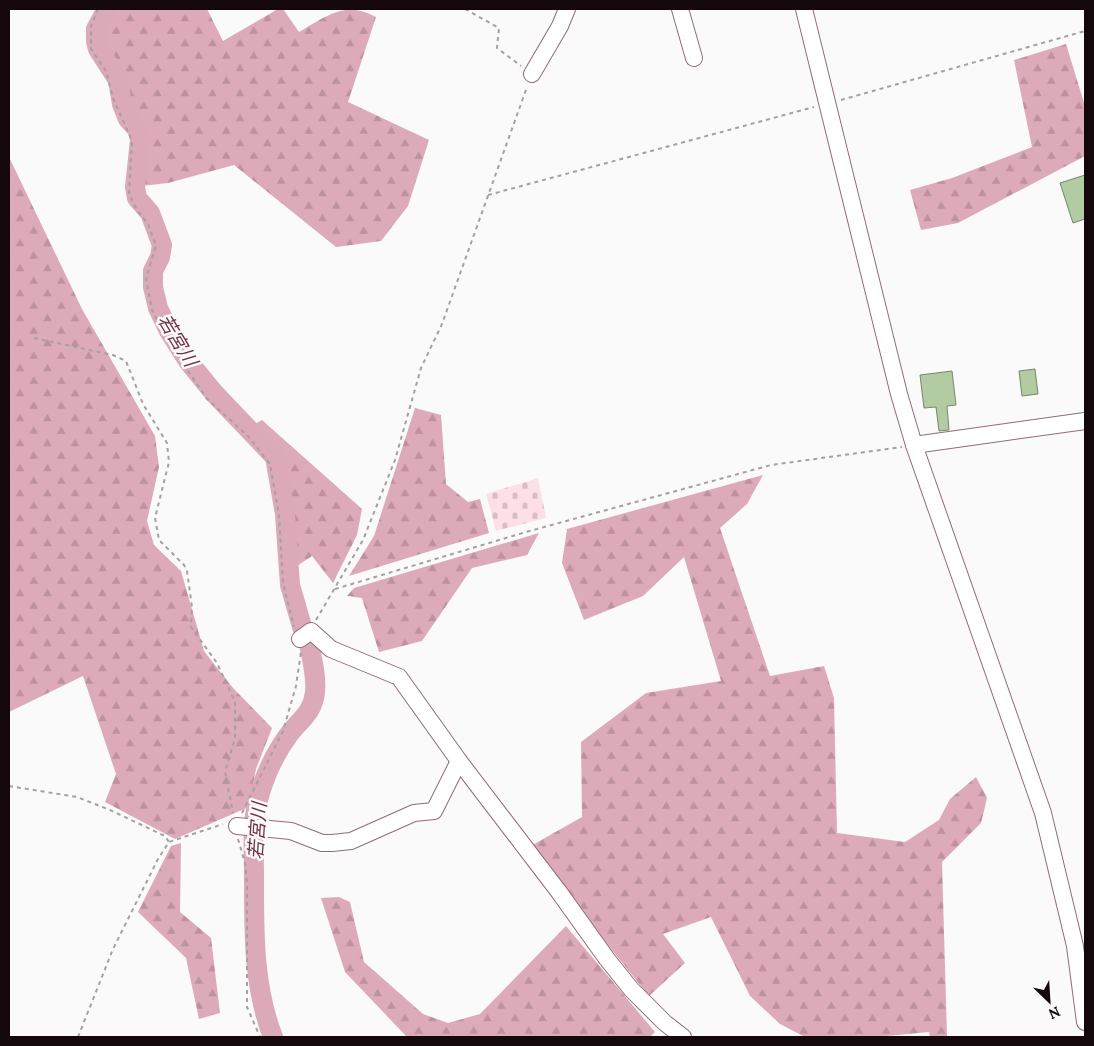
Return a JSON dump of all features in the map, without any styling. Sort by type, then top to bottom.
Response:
[{"type":"street","points":[[532,74],[560,26],[567,9]]},
{"type":"street","points":[[680,9],[694,58]]},
{"type":"street","points":[[804,9],[899,394],[914,445],[1039,799],[1075,946],[1085,1022]]},
{"type":"street","points":[[914,445],[1085,421]]},
{"type":"street","points":[[306,635],[330,649],[399,677],[459,761],[559,892],[607,959],[631,989],[665,1023],[683,1037]]},
{"type":"street","points":[[244,825],[291,831],[322,843],[351,840],[414,813],[434,811],[459,761]]},
{"type":"path","points":[[98,9],[91,26],[91,49],[106,71],[113,98],[132,141],[129,194],[137,210],[148,224],[156,245],[146,279],[152,310],[164,335],[207,399],[248,436],[270,464],[280,515],[283,583],[292,622],[306,635]]},
{"type":"path","points":[[260,1037],[247,1007],[247,883],[245,864],[237,836],[244,825],[245,809],[292,708],[306,635],[363,540],[395,460],[421,368],[442,324],[532,74],[496,48],[499,28],[465,9]]},
{"type":"path","points":[[488,195],[827,104],[1085,30]]},
{"type":"path","points":[[34,338],[113,355],[126,361],[143,404],[167,443],[169,462],[155,518],[156,529],[162,545],[184,565],[187,571],[192,607],[191,627],[217,663],[235,702],[235,738],[225,772],[244,825]]},
{"type":"path","points":[[334,590],[526,532],[771,465],[914,445]]},
{"type":"path","points":[[9,786],[77,798],[93,803],[165,836],[169,842]]},
{"type":"path","points":[[78,1037],[113,949],[158,859],[169,842],[210,830],[244,825]]},
{"type":"green space","points":[[114,9],[207,9],[223,41],[278,9],[283,9],[299,32],[327,16],[345,10],[365,12],[376,17],[348,102],[429,140],[408,206],[381,241],[336,247],[234,165],[168,183],[141,186],[144,142],[142,127],[127,107],[121,77],[101,47],[102,31],[106,19]]},
{"type":"green space","points":[[1066,44],[1085,106],[1085,156],[958,223],[921,230],[910,190],[952,178],[1032,147],[1014,60]]},
{"type":"green space","points":[[9,157],[82,309],[155,436],[159,467],[147,521],[154,545],[181,571],[204,651],[233,688],[272,728],[256,769],[249,807],[175,839],[105,802],[116,774],[83,676],[9,712]]},
{"type":"green space","points":[[415,408],[441,415],[446,484],[468,502],[480,499],[489,533],[349,576],[374,536]]},
{"type":"green space","points":[[262,420],[362,509],[357,535],[333,583],[312,556],[294,568],[285,468],[278,451],[253,425]]},
{"type":"green space","points":[[763,475],[747,504],[720,528],[770,676],[824,666],[834,698],[837,833],[905,842],[939,820],[950,799],[976,777],[987,798],[981,823],[942,862],[947,1037],[930,1037],[929,1032],[876,1037],[805,1037],[780,1024],[750,996],[711,917],[663,934],[685,963],[649,996],[529,847],[582,817],[581,742],[646,693],[721,681],[684,557],[643,596],[584,620],[562,563],[567,529]]},
{"type":"green space","points":[[538,478],[546,518],[496,531],[486,494]]},
{"type":"green space","points":[[539,533],[527,555],[472,568],[422,641],[379,652],[362,598],[347,596],[354,588]]},
{"type":"green space","points":[[181,843],[180,912],[211,938],[220,1013],[199,1019],[186,958],[138,912],[171,846]]},
{"type":"green space","points":[[339,897],[350,902],[364,962],[423,1014],[448,1023],[480,1014],[566,926],[655,1032],[650,1037],[407,1037],[345,972],[321,898]]},
{"type":"building","points":[[1085,175],[1085,219],[1073,223],[1060,183]]},
{"type":"building","points":[[1035,369],[1038,394],[1022,396],[1019,371]]},
{"type":"building","points":[[952,371],[956,405],[947,406],[949,430],[939,431],[936,407],[924,408],[920,375]]},
{"type":"waterway","name":"若宮川","points":[[107,9],[96,29],[96,41],[98,49],[118,80],[122,104],[128,119],[138,130],[140,140],[135,187],[137,198],[150,213],[162,245],[160,257],[153,271],[153,287],[158,308],[169,331],[188,361],[214,393],[275,457],[285,514],[290,585],[303,630]]},
{"type":"waterway","name":"若宮川","points":[[273,1037],[266,1018],[256,958],[254,824],[257,803],[272,762],[290,733],[303,719],[314,699],[315,679],[308,639]]}]
